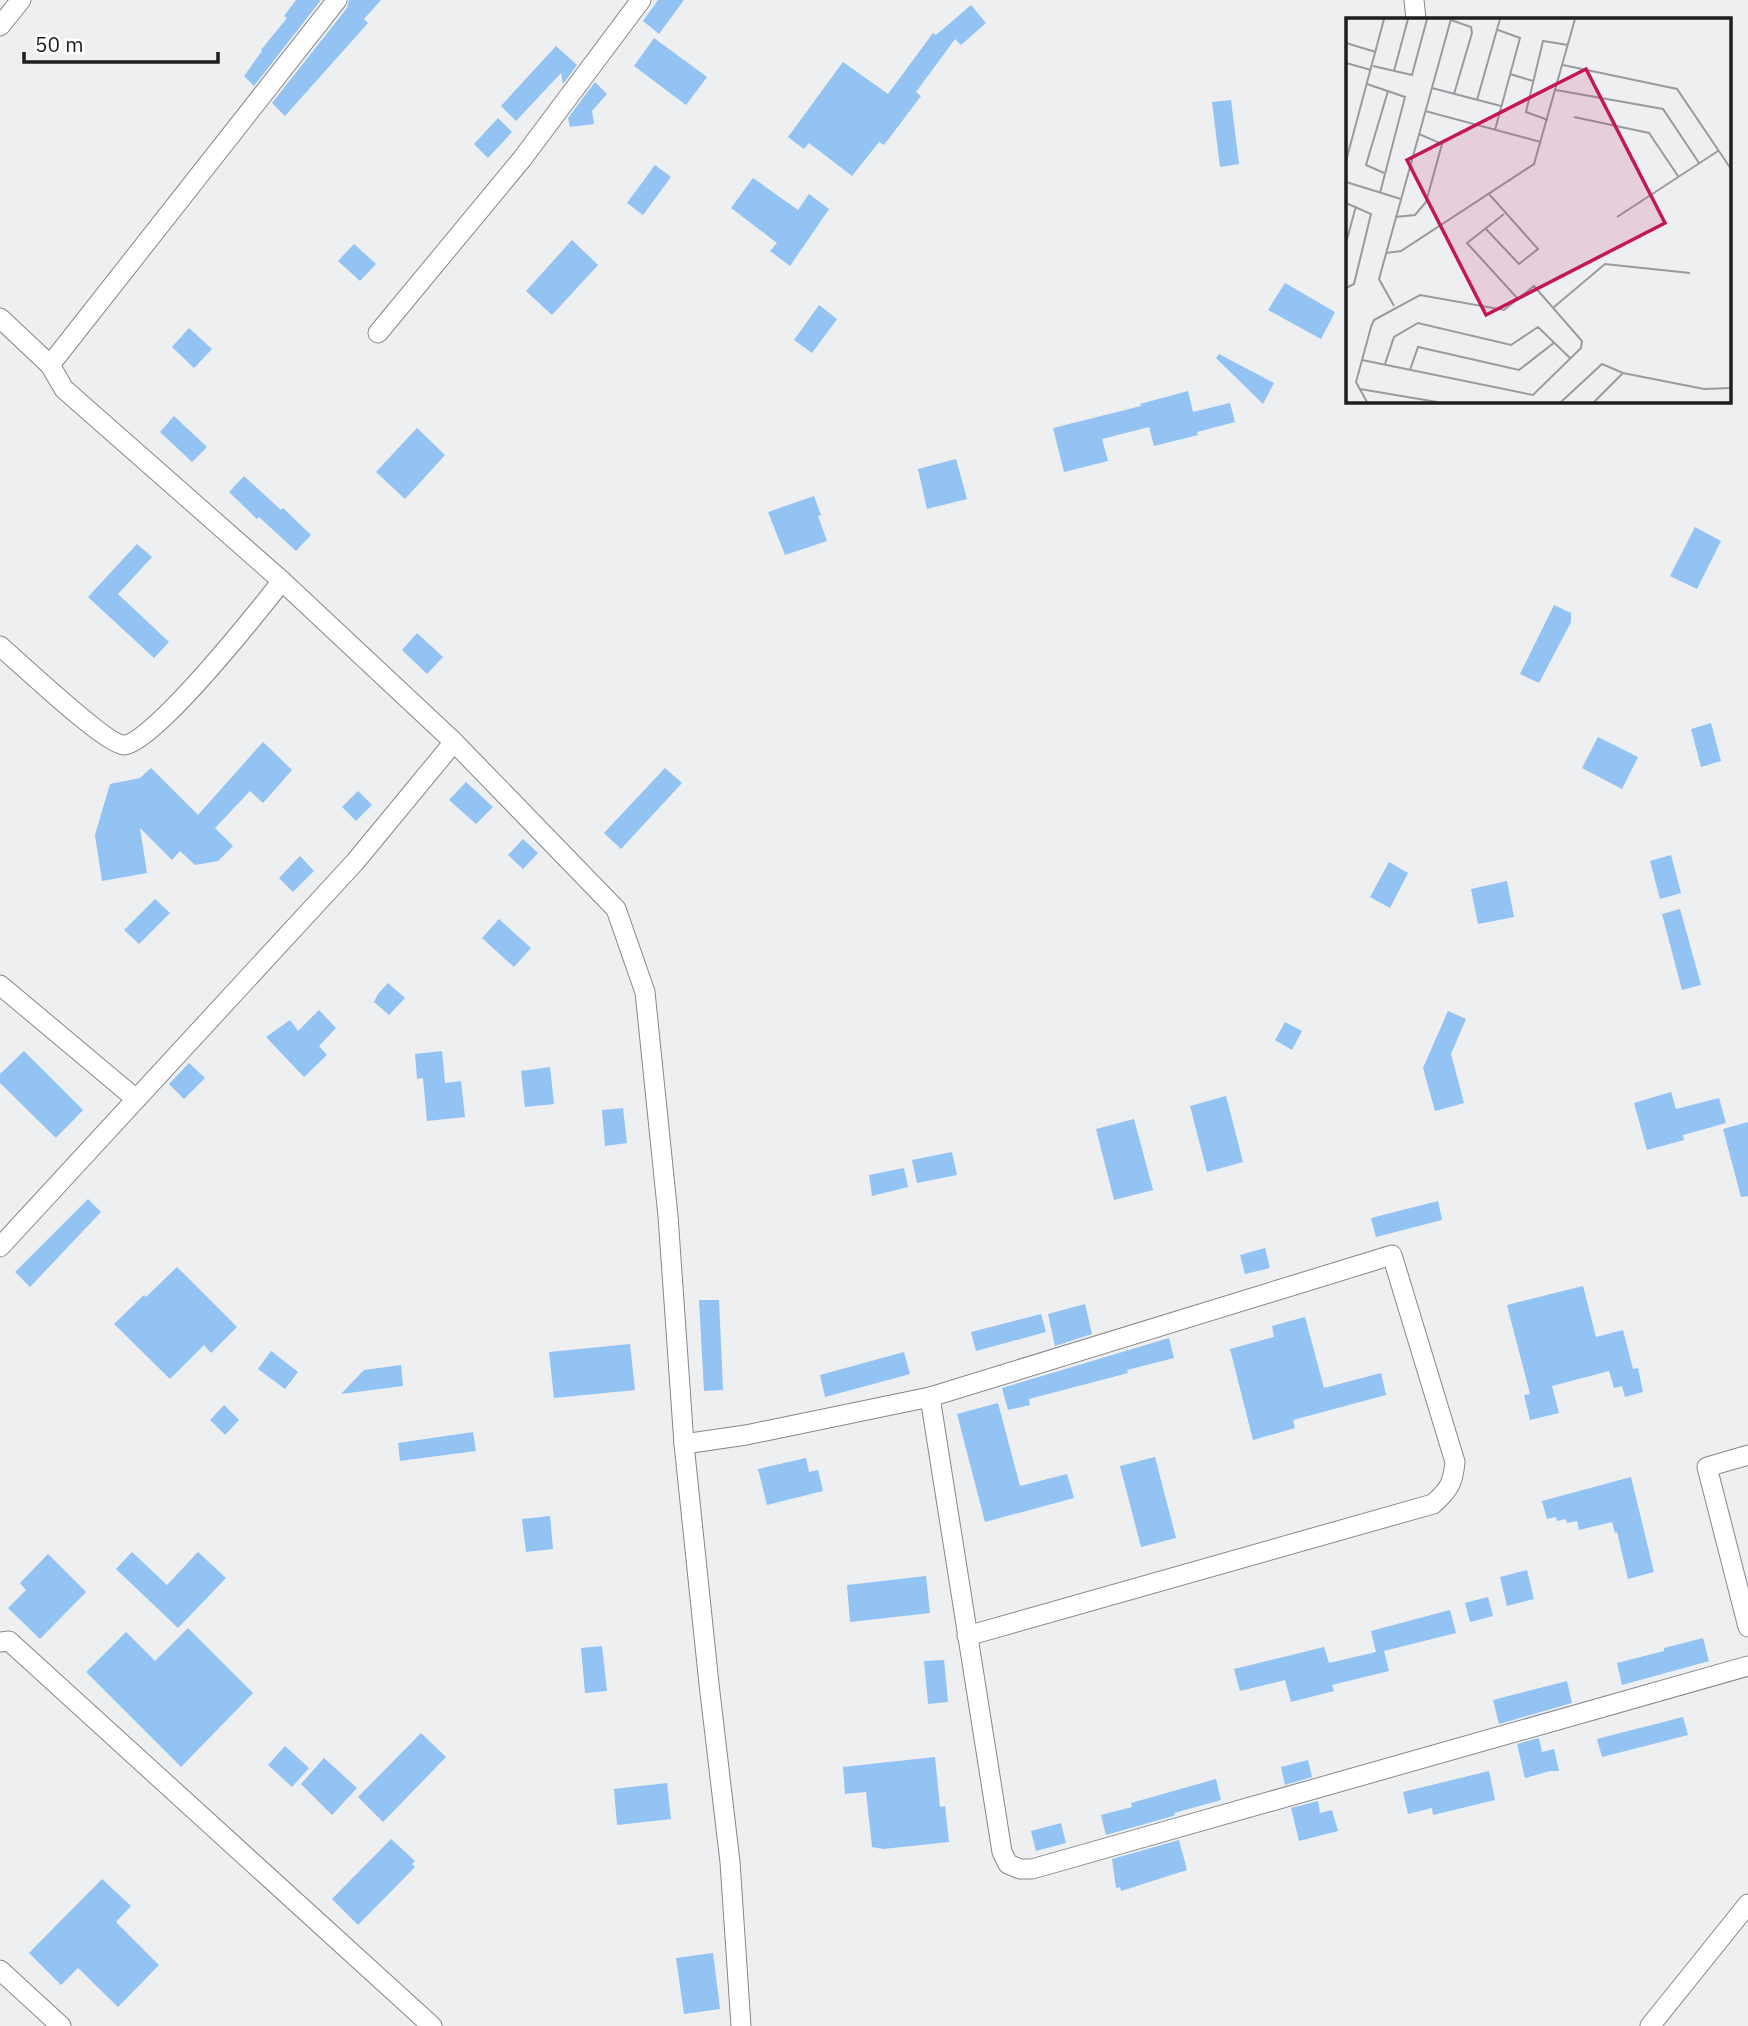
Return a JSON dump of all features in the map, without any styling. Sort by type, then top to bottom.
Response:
[{"type":"street","points":[[0,26],[21,0]]},
{"type":"street","points":[[50,365],[337,0]]},
{"type":"street","points":[[378,334],[522,159],[641,0]]},
{"type":"street","points":[[1414,0],[1416,18]]},
{"type":"street","points":[[0,318],[50,365],[64,389],[282,581],[454,742],[616,909],[645,992],[668,1216],[684,1444],[730,1862],[741,2026]]},
{"type":"street","points":[[0,646],[92,727],[109,740],[124,745],[140,738],[172,710],[282,581]]},
{"type":"street","points":[[0,1247],[355,862],[454,742]]},
{"type":"street","points":[[0,985],[136,1099]]},
{"type":"street","points":[[684,1444],[746,1435],[930,1397],[1392,1255],[1455,1462],[1453,1478],[1446,1493],[1433,1504],[968,1636]]},
{"type":"street","points":[[930,1397],[1002,1852],[1008,1864],[1020,1869],[1032,1869],[1748,1666]]},
{"type":"street","points":[[1748,1455],[1707,1467],[1748,1627]]},
{"type":"street","points":[[0,1642],[9,1641],[432,2026]]},
{"type":"street","points":[[1650,2026],[1748,1904]]},
{"type":"street","points":[[0,1970],[61,2026]]},
{"type":"building","points":[[296,0],[321,0],[254,86],[244,76],[287,18],[284,16]]},
{"type":"building","points":[[349,0],[381,0],[364,19],[368,23],[285,116],[272,103],[347,8]]},
{"type":"building","points":[[658,0],[684,0],[659,34],[643,21]]},
{"type":"building","points":[[971,5],[986,23],[961,45],[955,39],[916,92],[921,96],[884,145],[879,142],[852,176],[809,143],[804,149],[788,137],[843,62],[888,94],[933,33],[936,35]]},
{"type":"building","points":[[654,38],[707,77],[686,105],[634,66]]},
{"type":"building","points":[[556,46],[577,65],[563,84],[561,73],[516,121],[501,106]]},
{"type":"building","points":[[595,82],[607,94],[592,111],[594,124],[570,127],[568,118]]},
{"type":"building","points":[[1231,100],[1239,164],[1220,167],[1212,102]]},
{"type":"building","points":[[498,118],[512,132],[488,158],[474,144]]},
{"type":"building","points":[[655,165],[671,177],[643,215],[627,203]]},
{"type":"building","points":[[753,178],[798,210],[809,194],[829,209],[790,266],[770,251],[777,243],[731,208]]},
{"type":"building","points":[[572,240],[598,265],[552,315],[526,291]]},
{"type":"building","points":[[354,244],[376,264],[360,281],[338,261]]},
{"type":"building","points":[[1285,283],[1335,312],[1321,339],[1268,310]]},
{"type":"building","points":[[819,305],[837,319],[812,353],[794,340]]},
{"type":"building","points":[[189,328],[212,349],[194,368],[172,347]]},
{"type":"building","points":[[1219,354],[1274,383],[1263,404],[1216,358]]},
{"type":"building","points":[[1188,391],[1193,412],[1230,403],[1235,422],[1154,446],[1149,427],[1102,439],[1108,461],[1064,472],[1053,428]]},
{"type":"building","points":[[174,416],[207,447],[192,462],[160,432]]},
{"type":"building","points":[[417,428],[445,455],[405,499],[376,472]]},
{"type":"building","points":[[956,459],[967,499],[927,509],[918,469]]},
{"type":"building","points":[[244,476],[311,535],[296,551],[229,492]]},
{"type":"building","points":[[814,496],[827,541],[785,555],[768,512]]},
{"type":"building","points":[[1695,527],[1721,541],[1697,589],[1670,576]]},
{"type":"building","points":[[137,544],[152,557],[118,594],[169,642],[154,658],[88,597]]},
{"type":"building","points":[[1554,605],[1571,613],[1571,622],[1539,683],[1520,674]]},
{"type":"building","points":[[417,633],[443,657],[427,674],[402,650]]},
{"type":"building","points":[[1711,723],[1721,761],[1701,767],[1691,729]]},
{"type":"building","points":[[1598,737],[1638,757],[1622,789],[1582,768]]},
{"type":"building","points":[[263,742],[292,770],[263,803],[250,791],[215,828],[233,846],[218,861],[195,865],[180,851],[172,860],[140,828],[147,873],[102,881],[95,835],[110,784],[140,778],[151,768],[198,815]]},
{"type":"building","points":[[665,768],[682,783],[621,849],[604,833]]},
{"type":"building","points":[[466,782],[493,807],[476,824],[449,800]]},
{"type":"building","points":[[358,791],[372,805],[356,821],[342,807]]},
{"type":"building","points":[[523,839],[538,853],[523,869],[508,855]]},
{"type":"building","points":[[1671,855],[1681,893],[1660,899],[1650,861]]},
{"type":"building","points":[[300,856],[314,871],[293,892],[279,878]]},
{"type":"building","points":[[1389,862],[1408,873],[1390,908],[1370,897]]},
{"type":"building","points":[[1507,881],[1514,917],[1478,924],[1471,889]]},
{"type":"building","points":[[155,899],[170,913],[139,944],[124,930]]},
{"type":"building","points":[[1680,909],[1701,985],[1682,990],[1662,914]]},
{"type":"building","points":[[499,919],[531,948],[514,967],[482,938]]},
{"type":"building","points":[[388,983],[405,998],[389,1015],[374,1002]]},
{"type":"building","points":[[319,1010],[336,1028],[319,1046],[327,1055],[304,1077],[266,1037],[290,1020],[298,1031]]},
{"type":"building","points":[[1448,1011],[1466,1019],[1451,1054],[1464,1103],[1435,1111],[1423,1068]]},
{"type":"building","points":[[1285,1022],[1302,1031],[1292,1050],[1275,1040]]},
{"type":"building","points":[[24,1051],[83,1110],[56,1138],[0,1083],[0,1074]]},
{"type":"building","points":[[442,1051],[445,1083],[461,1081],[465,1117],[427,1121],[423,1078],[417,1079],[415,1054]]},
{"type":"building","points":[[189,1063],[205,1078],[184,1099],[169,1084]]},
{"type":"building","points":[[550,1067],[554,1104],[525,1107],[521,1071]]},
{"type":"building","points":[[1671,1092],[1676,1109],[1719,1098],[1726,1123],[1683,1135],[1684,1140],[1647,1150],[1634,1103]]},
{"type":"building","points":[[1226,1096],[1243,1162],[1207,1172],[1190,1106]]},
{"type":"building","points":[[623,1108],[627,1143],[605,1146],[602,1110]]},
{"type":"building","points":[[1134,1119],[1153,1190],[1114,1200],[1096,1129]]},
{"type":"building","points":[[1748,1122],[1748,1196],[1741,1197],[1723,1129]]},
{"type":"building","points":[[952,1152],[957,1175],[917,1183],[912,1160]]},
{"type":"building","points":[[904,1168],[908,1187],[872,1196],[869,1175]]},
{"type":"building","points":[[88,1199],[101,1212],[30,1287],[15,1272]]},
{"type":"building","points":[[1438,1201],[1442,1220],[1376,1237],[1371,1218]]},
{"type":"building","points":[[1265,1248],[1270,1268],[1245,1274],[1240,1255]]},
{"type":"building","points":[[177,1267],[237,1327],[211,1353],[204,1345],[170,1379],[114,1324]]},
{"type":"building","points":[[1583,1286],[1596,1337],[1623,1330],[1633,1369],[1638,1368],[1643,1392],[1625,1397],[1622,1386],[1614,1388],[1609,1371],[1552,1386],[1559,1413],[1530,1420],[1524,1395],[1530,1394],[1507,1305]]},
{"type":"building","points":[[699,1300],[719,1300],[723,1390],[704,1391]]},
{"type":"building","points":[[1085,1304],[1092,1334],[1055,1346],[1048,1314]]},
{"type":"building","points":[[1041,1314],[1046,1332],[976,1351],[971,1332]]},
{"type":"building","points":[[1305,1317],[1324,1388],[1381,1373],[1386,1395],[1293,1420],[1295,1428],[1253,1440],[1230,1349],[1274,1337],[1272,1326]]},
{"type":"building","points":[[1169,1338],[1174,1358],[1029,1399],[1030,1405],[1008,1410],[1002,1388]]},
{"type":"building","points":[[630,1344],[635,1390],[554,1398],[549,1352]]},
{"type":"building","points":[[271,1351],[298,1372],[285,1389],[258,1369]]},
{"type":"building","points":[[904,1352],[910,1374],[825,1397],[820,1375]]},
{"type":"building","points":[[401,1365],[403,1386],[341,1394],[364,1370]]},
{"type":"building","points":[[998,1403],[1020,1486],[1067,1474],[1074,1498],[985,1522],[957,1414]]},
{"type":"building","points":[[224,1405],[239,1420],[225,1435],[210,1420]]},
{"type":"building","points":[[473,1432],[476,1451],[400,1461],[398,1443]]},
{"type":"building","points":[[1155,1457],[1176,1538],[1141,1547],[1120,1466]]},
{"type":"building","points":[[806,1458],[809,1472],[818,1470],[823,1491],[767,1505],[758,1469]]},
{"type":"building","points":[[1631,1477],[1654,1572],[1628,1579],[1617,1532],[1615,1533],[1612,1522],[1579,1530],[1577,1521],[1567,1523],[1566,1519],[1557,1521],[1556,1517],[1547,1519],[1542,1501]]},
{"type":"building","points":[[550,1516],[553,1549],[526,1552],[522,1519]]},
{"type":"building","points":[[132,1552],[167,1585],[198,1552],[226,1578],[178,1628],[116,1569]]},
{"type":"building","points":[[48,1554],[86,1592],[40,1639],[8,1608],[26,1590],[20,1583]]},
{"type":"building","points":[[1527,1570],[1534,1599],[1507,1606],[1500,1577]]},
{"type":"building","points":[[926,1576],[930,1613],[850,1622],[847,1585]]},
{"type":"building","points":[[1488,1597],[1493,1616],[1470,1622],[1465,1603]]},
{"type":"building","points":[[1450,1610],[1456,1633],[1384,1651],[1389,1671],[1332,1685],[1334,1691],[1291,1702],[1285,1680],[1240,1691],[1234,1669],[1324,1647],[1329,1663],[1376,1652],[1371,1631]]},
{"type":"building","points":[[188,1628],[253,1693],[181,1767],[86,1672],[126,1632],[155,1661]]},
{"type":"building","points":[[1703,1638],[1709,1661],[1622,1685],[1617,1663]]},
{"type":"building","points":[[602,1646],[607,1691],[585,1693],[581,1648]]},
{"type":"building","points":[[944,1660],[948,1702],[928,1704],[924,1661]]},
{"type":"building","points":[[1567,1681],[1572,1703],[1499,1724],[1493,1700]]},
{"type":"building","points":[[1683,1717],[1688,1735],[1602,1757],[1597,1739]]},
{"type":"building","points":[[421,1733],[446,1757],[383,1822],[358,1797]]},
{"type":"building","points":[[1539,1738],[1542,1752],[1554,1749],[1559,1771],[1525,1778],[1517,1744]]},
{"type":"building","points":[[285,1746],[309,1768],[292,1787],[268,1765]]},
{"type":"building","points":[[935,1757],[940,1807],[945,1806],[949,1842],[883,1849],[872,1847],[866,1792],[845,1794],[843,1767]]},
{"type":"building","points":[[324,1758],[357,1788],[332,1815],[301,1784]]},
{"type":"building","points":[[1308,1760],[1312,1777],[1285,1785],[1281,1767]]},
{"type":"building","points":[[1489,1771],[1495,1800],[1433,1815],[1432,1808],[1408,1814],[1403,1792]]},
{"type":"building","points":[[1216,1779],[1221,1800],[1106,1835],[1101,1815],[1132,1807],[1131,1803]]},
{"type":"building","points":[[667,1783],[671,1819],[617,1825],[614,1789]]},
{"type":"building","points":[[1318,1801],[1320,1813],[1332,1810],[1338,1831],[1299,1841],[1291,1808]]},
{"type":"building","points":[[1061,1823],[1066,1843],[1036,1851],[1031,1831]]},
{"type":"building","points":[[391,1839],[415,1861],[412,1864],[415,1867],[358,1925],[332,1899]]},
{"type":"building","points":[[1179,1840],[1187,1870],[1121,1891],[1120,1887],[1116,1888],[1112,1859]]},
{"type":"building","points":[[102,1879],[131,1906],[116,1922],[159,1965],[118,2007],[78,1968],[61,1985],[29,1953]]},
{"type":"building","points":[[713,1953],[720,2009],[684,2014],[676,1958]]}]
